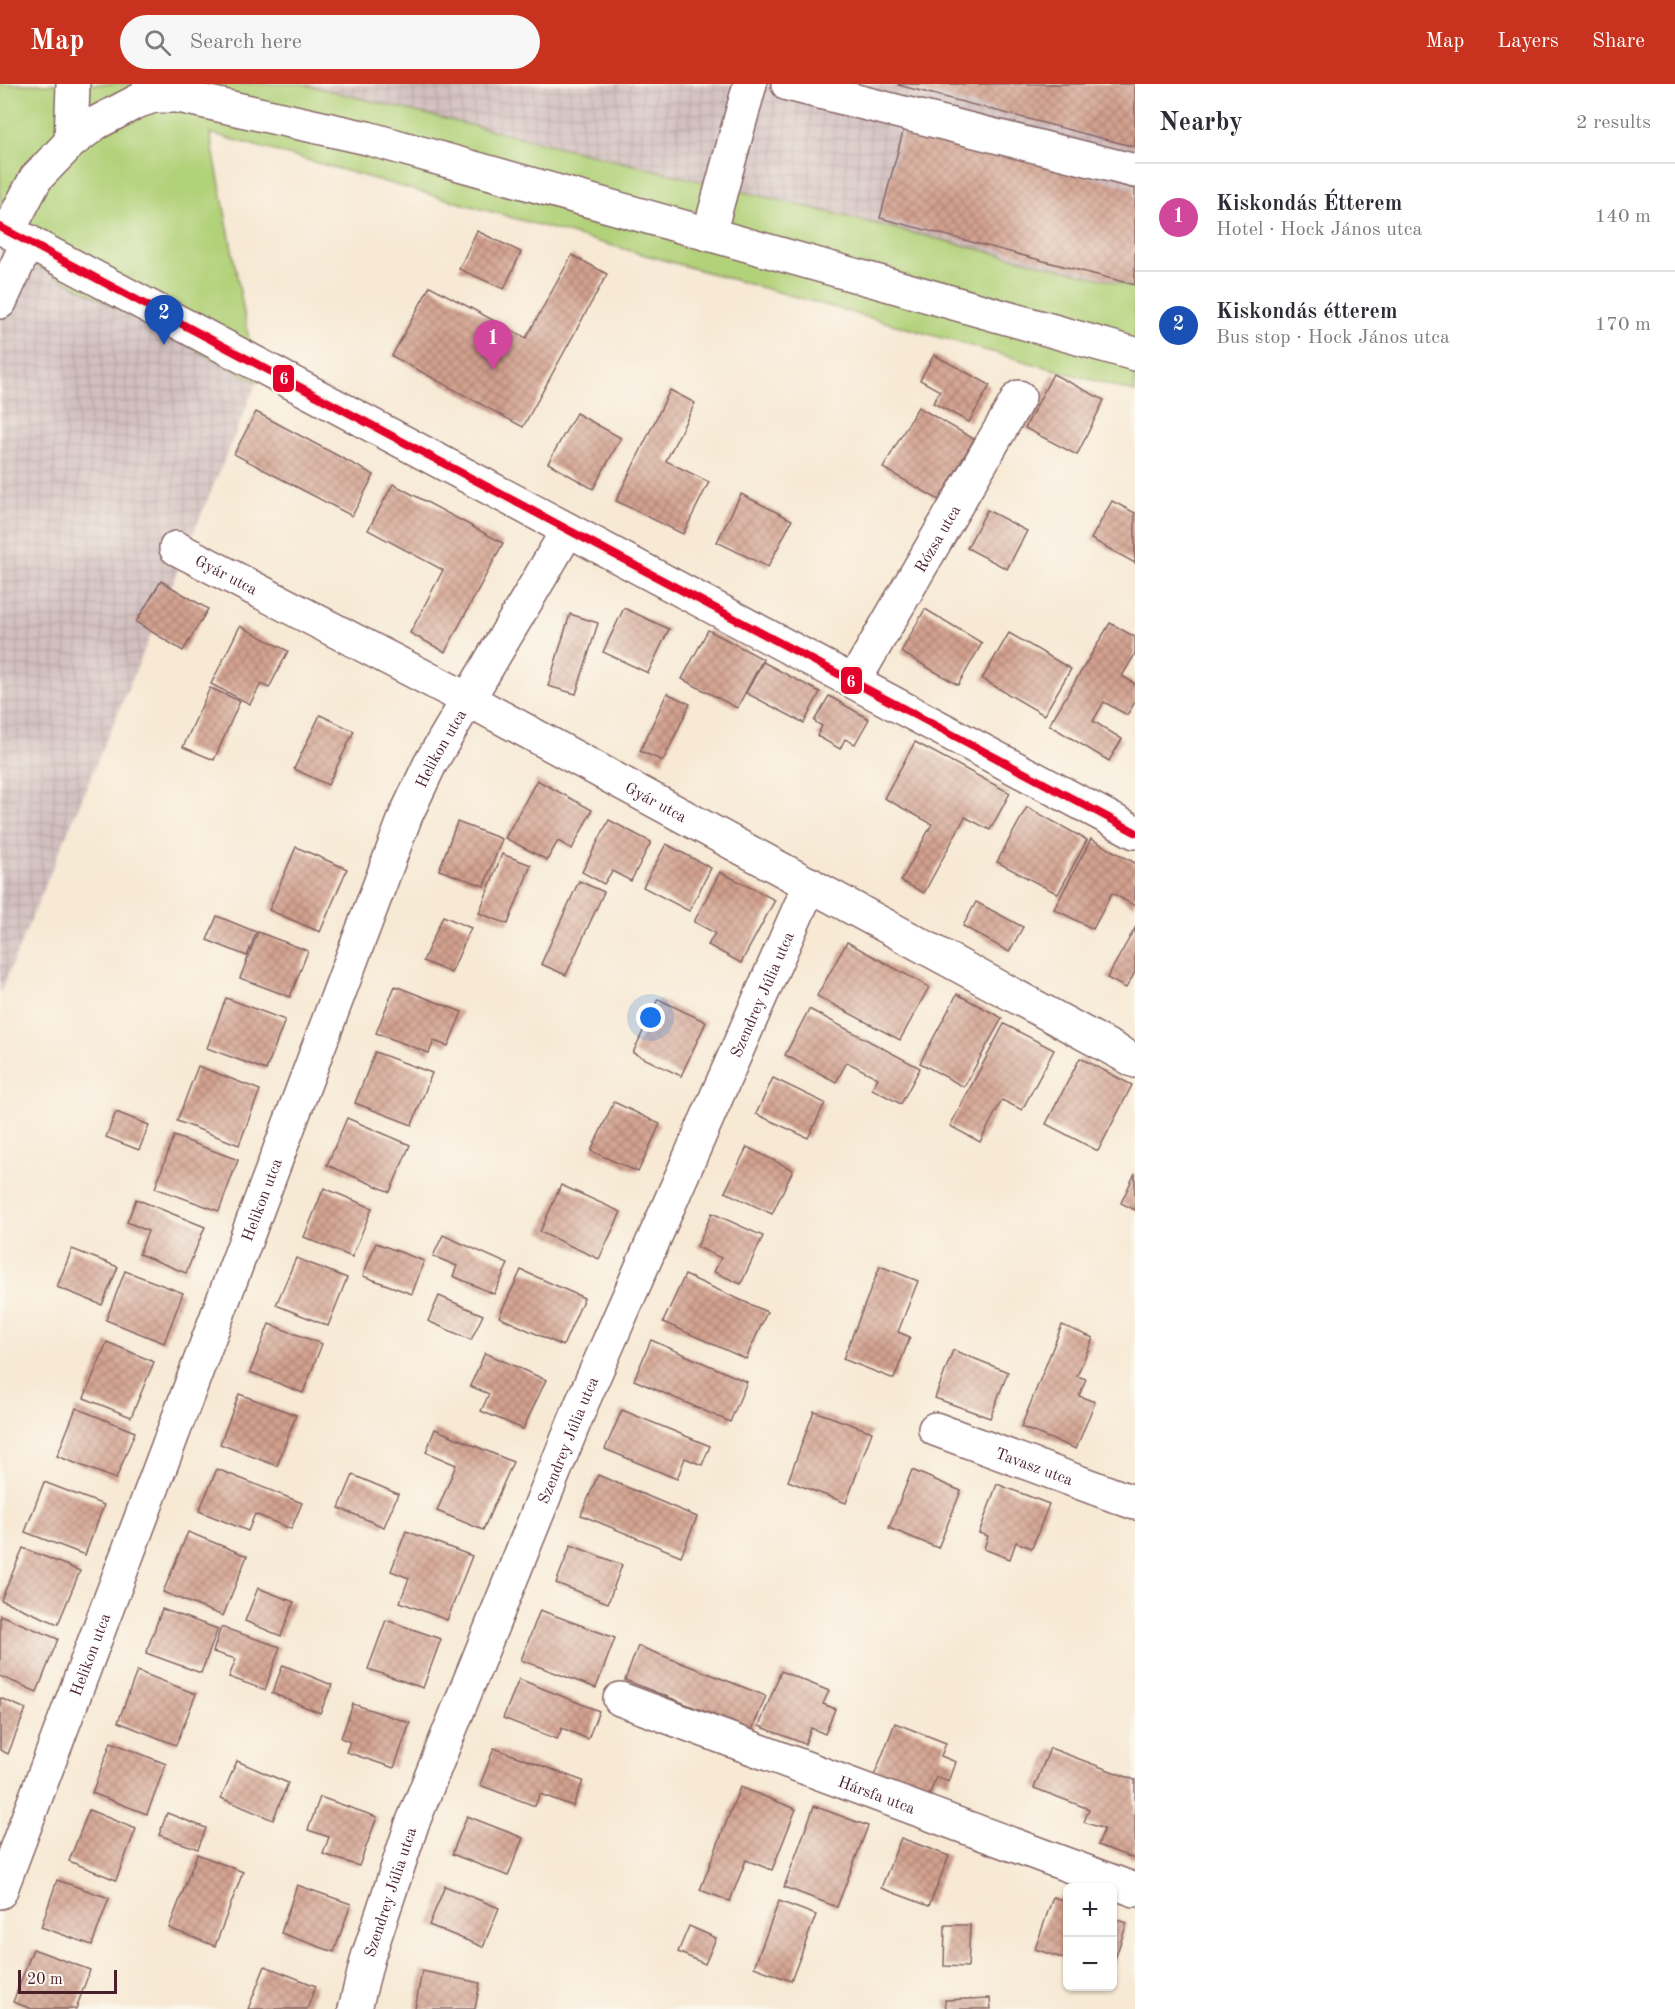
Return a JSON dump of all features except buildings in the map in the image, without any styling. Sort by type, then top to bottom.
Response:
[{"type":"street","points":[[71,142],[73,84]]},
{"type":"street","points":[[709,234],[750,84]]},
{"type":"street","points":[[788,84],[849,92],[1135,171]]},
{"type":"street","points":[[0,302],[12,233],[36,177],[71,142],[96,123],[163,90],[367,138],[1135,354]]},
{"type":"street","points":[[12,233],[1135,831]]},
{"type":"street","name":"Rózsa utca","points":[[854,681],[1019,397]]},
{"type":"street","name":"Helikon utca","points":[[0,1892],[406,815],[430,764],[568,530]]},
{"type":"street","name":"Gyár utca","points":[[176,548],[469,700],[1135,1060]]},
{"type":"street","name":"Szendrey Júlia utca","points":[[355,2009],[368,1957],[412,1824],[582,1403],[810,884]]},
{"type":"street","name":"Tavasz utca","points":[[935,1429],[1135,1503]]},
{"type":"street","name":"Hársfa utca","points":[[620,1699],[1135,1890]]},
{"type":"shaded area","points":[[302,84],[1135,84],[1135,287]]},
{"type":"shaded area","points":[[0,246],[257,382],[0,993]]},
{"type":"green space","points":[[0,84],[302,84],[1135,287],[1135,392],[210,133],[257,382],[0,246]]},
{"type":"transit line","name":"6","points":[[0,227],[1135,832]]},
{"type":"place","name":"Kiskondás étterem","points":[[164,345]]},
{"type":"place","name":"Kiskondás Étterem","points":[[493,370]]}]
